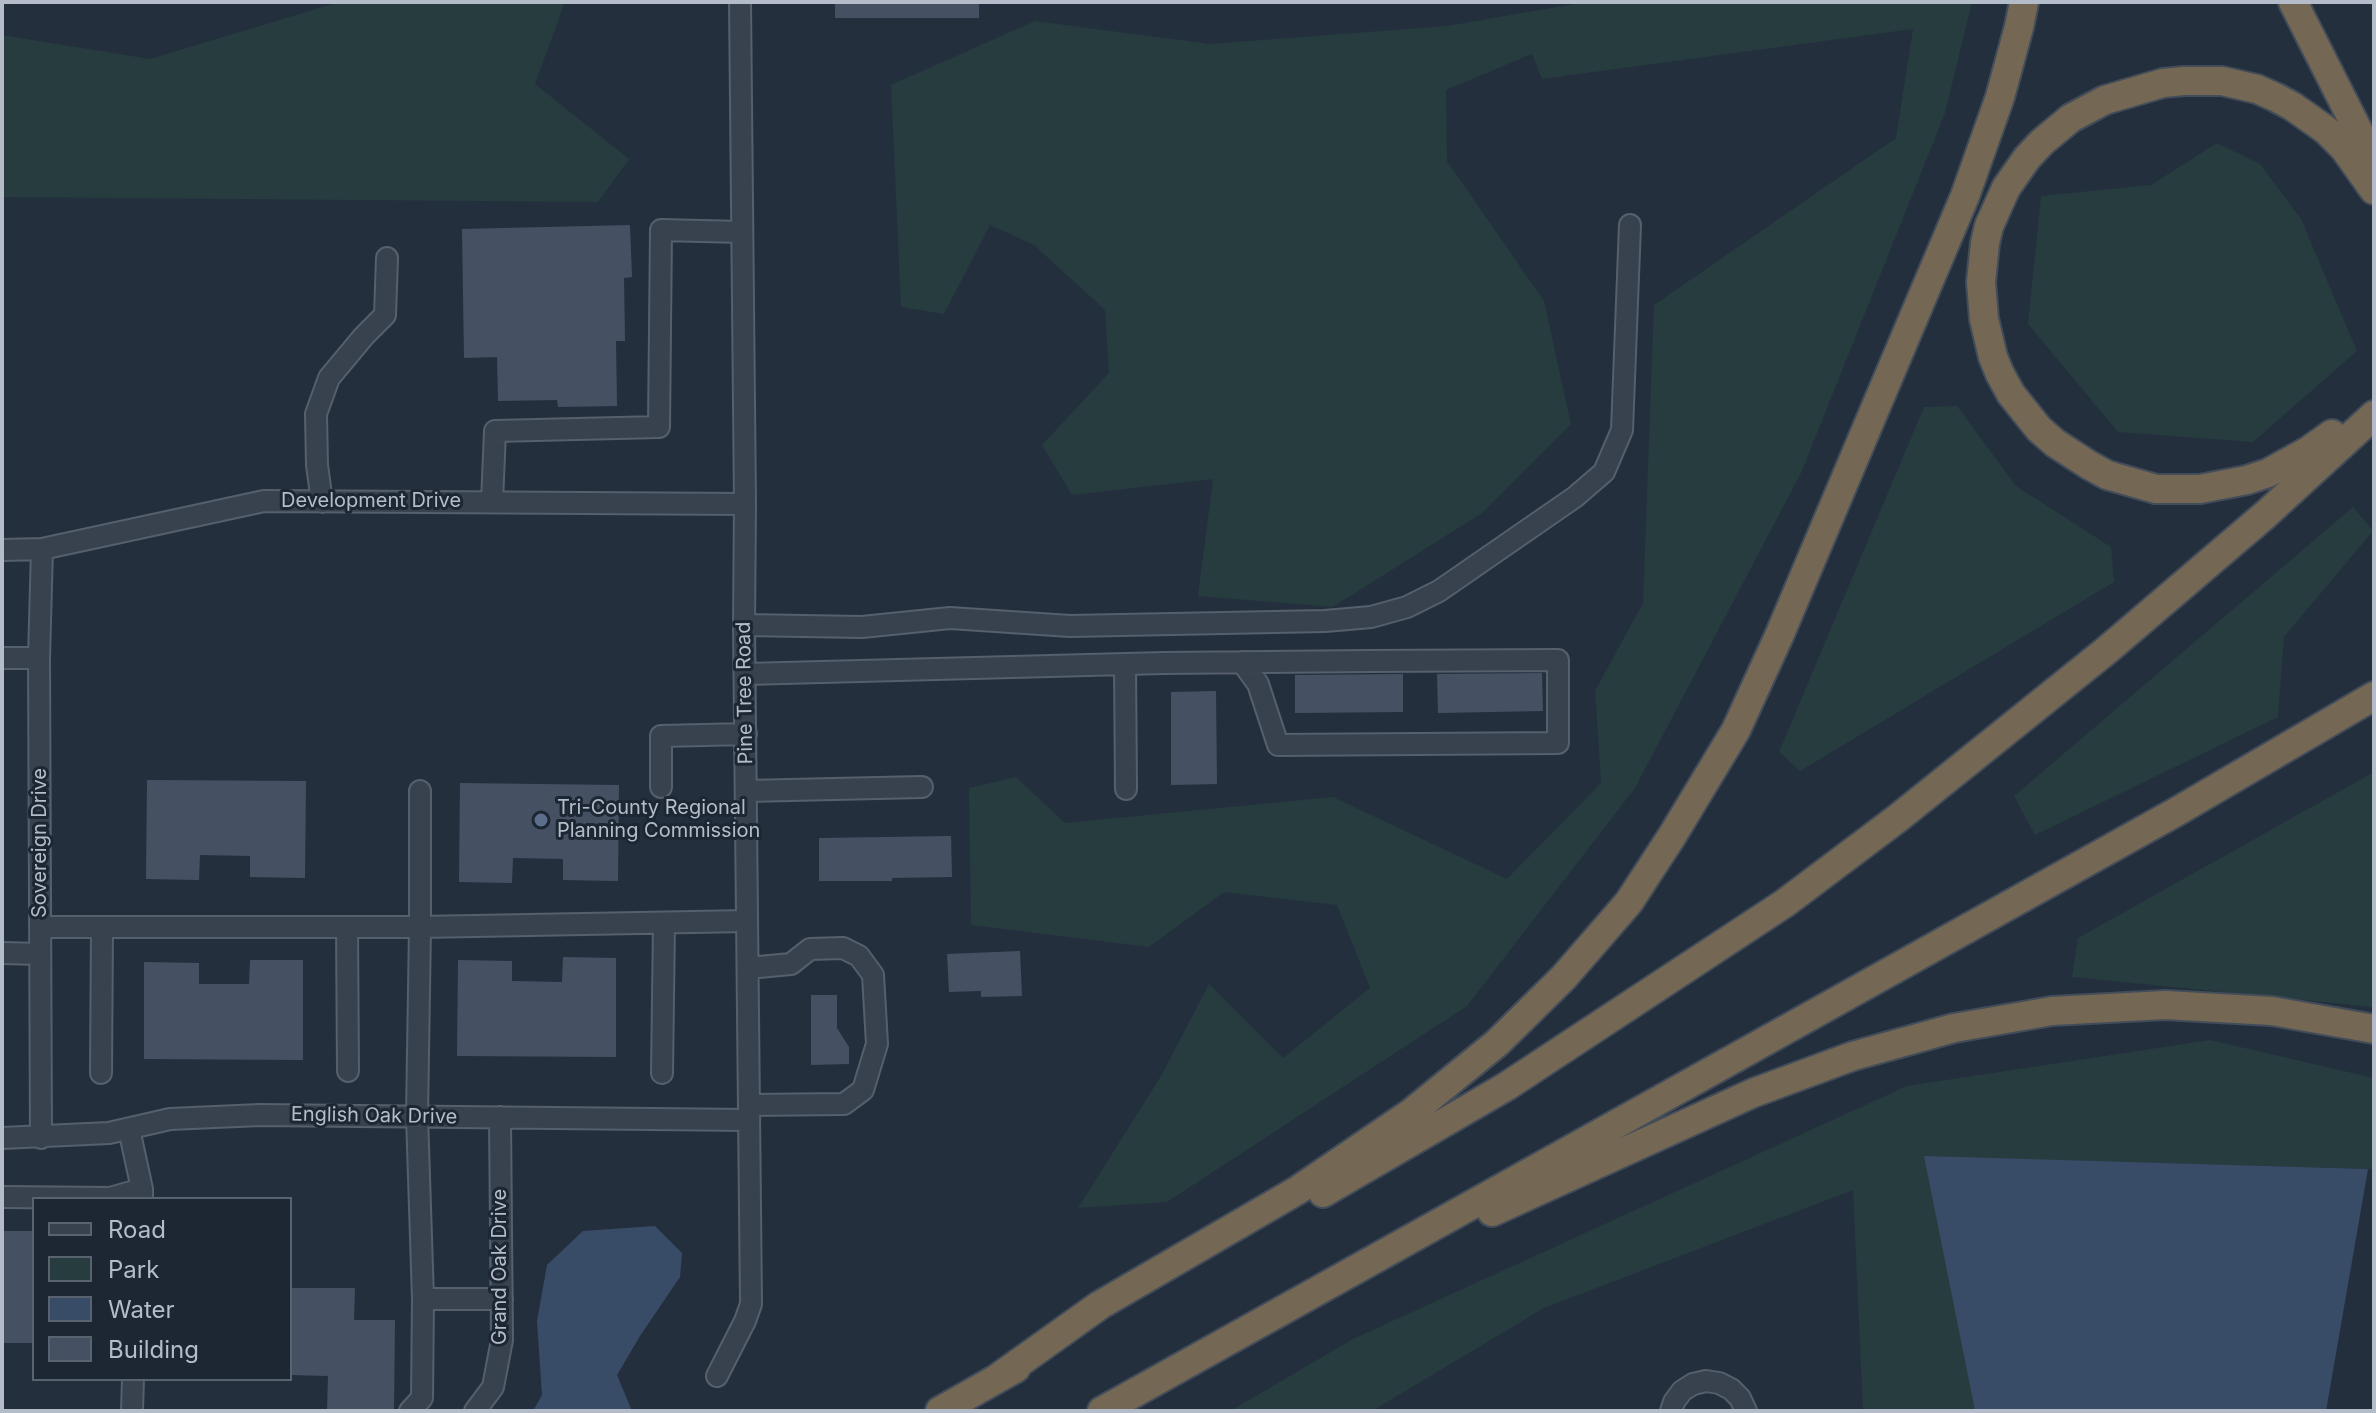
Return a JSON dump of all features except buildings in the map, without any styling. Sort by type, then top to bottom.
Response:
[{"type":"highway","points":[[999,1377],[1100,1305],[1298,1190],[1411,1113],[1497,1043],[1564,977],[1629,902],[1736,730],[1779,636],[1965,196],[2000,97],[2024,2]]},
{"type":"highway","points":[[2293,2],[2374,162]]},
{"type":"highway","points":[[2374,190],[2344,148],[2326,130],[2292,106],[2257,89],[2204,80],[2141,88],[2105,100],[2071,118],[2027,158],[2006,188],[1989,226],[1981,282],[1984,319],[1993,357],[2011,394],[2024,412],[2070,454],[2107,475],[2130,483],[2156,489],[2188,490],[2247,480],[2268,473],[2308,451],[2374,402]]},
{"type":"highway","points":[[940,1411],[1507,1086],[1785,903],[1898,818],[2107,650],[2265,515],[2374,415]]},
{"type":"highway","points":[[1102,1411],[2176,812],[2374,696]]},
{"type":"highway","points":[[1323,1287],[1753,1093],[1853,1056],[1954,1028],[2052,1011],[2165,1005],[2272,1011],[2374,1029]]},
{"type":"street","name":"Pine Tree Road","points":[[717,1376],[751,1304],[740,2]]},
{"type":"street","points":[[744,625],[862,627],[950,618],[1070,626],[1325,621],[1371,617],[1407,607],[1439,591],[1575,497],[1604,472],[1622,430],[1630,225]]},
{"type":"street","points":[[492,502],[495,431],[659,427],[661,230],[742,232]]},
{"type":"street","points":[[322,502],[317,465],[316,414],[329,378],[385,315],[387,258]]},
{"type":"street","name":"Development Drive","points":[[2,550],[42,549],[264,501],[745,504]]},
{"type":"street","name":"Sovereign Drive","points":[[41,1138],[39,658],[42,549]]},
{"type":"street","points":[[2,658],[39,658]]},
{"type":"street","points":[[746,674],[1125,664],[1242,662],[1558,660],[1558,743],[1278,745],[1258,684],[1242,662]]},
{"type":"street","points":[[1125,664],[1126,789]]},
{"type":"street","points":[[661,787],[661,736],[746,734]]},
{"type":"street","points":[[746,791],[922,787]]},
{"type":"street","points":[[410,1411],[422,1398],[423,1299],[417,1116],[420,791]]},
{"type":"street","points":[[40,927],[420,927],[747,921]]},
{"type":"street","points":[[662,1073],[664,923]]},
{"type":"street","points":[[101,1073],[102,927]]},
{"type":"street","points":[[347,927],[348,1071]]},
{"type":"street","name":"English Oak Drive","points":[[2,1138],[109,1133],[170,1119],[245,1115],[500,1117],[749,1112],[844,1104],[863,1090],[877,1044],[873,975],[859,956],[843,948],[810,949],[791,964],[748,968]]},
{"type":"street","points":[[2,953],[40,954]]},
{"type":"street","name":"Grand Oak Drive","points":[[475,1411],[493,1387],[502,1340],[500,1117]]},
{"type":"street","points":[[118,1197],[142,1194],[129,1129]]},
{"type":"street","points":[[2,1197],[32,1197]]},
{"type":"street","points":[[423,1299],[502,1299]]},
{"type":"street","points":[[132,1411],[133,1381]]},
{"type":"street","points":[[1671,1411],[1682,1391],[1706,1381],[1731,1389],[1746,1411]]},
{"type":"green space","points":[[339,2],[565,2],[535,84],[629,159],[598,202],[2,197],[2,35],[150,59]]},
{"type":"green space","points":[[1586,2],[1972,2],[1945,113],[1801,473],[1635,788],[1467,1006],[1167,1202],[1078,1208],[1161,1076],[1209,984],[1283,1058],[1370,988],[1337,905],[1224,892],[1149,947],[971,925],[969,788],[1016,777],[1065,823],[1333,797],[1507,879],[1601,783],[1595,691],[1643,603],[1654,305],[1896,138],[1913,29],[1542,79],[1532,54],[1446,90],[1447,161],[1544,301],[1571,424],[1482,513],[1333,607],[1198,596],[1213,479],[1072,495],[1042,445],[1109,373],[1105,310],[1034,245],[990,225],[944,314],[901,307],[891,85],[1035,21],[1210,44],[1447,26]]},
{"type":"green space","points":[[2217,143],[2260,164],[2301,219],[2357,351],[2253,442],[2118,432],[2028,324],[2041,196],[2151,185]]},
{"type":"green space","points":[[1957,406],[2016,486],[2111,547],[2114,582],[1800,771],[1779,752],[1924,407]]},
{"type":"green space","points":[[2353,507],[2373,531],[2284,637],[2278,717],[2035,835],[2014,796]]},
{"type":"green space","points":[[2374,772],[2374,1007],[2072,977],[2078,938]]},
{"type":"green space","points":[[2210,1040],[2374,1078],[2374,1169],[1925,1157],[1975,1411],[1863,1411],[1853,1190],[1544,1308],[1372,1411],[1230,1411],[1353,1339],[1907,1086]]},
{"type":"water","points":[[1924,1156],[2368,1169],[2326,1411],[1975,1411]]},
{"type":"water","points":[[655,1226],[682,1253],[680,1277],[617,1375],[632,1411],[533,1411],[542,1395],[537,1321],[547,1265],[583,1231]]},
{"type":"place","name":"Tri-County Regional Planning Commission","points":[[541,820]]}]
